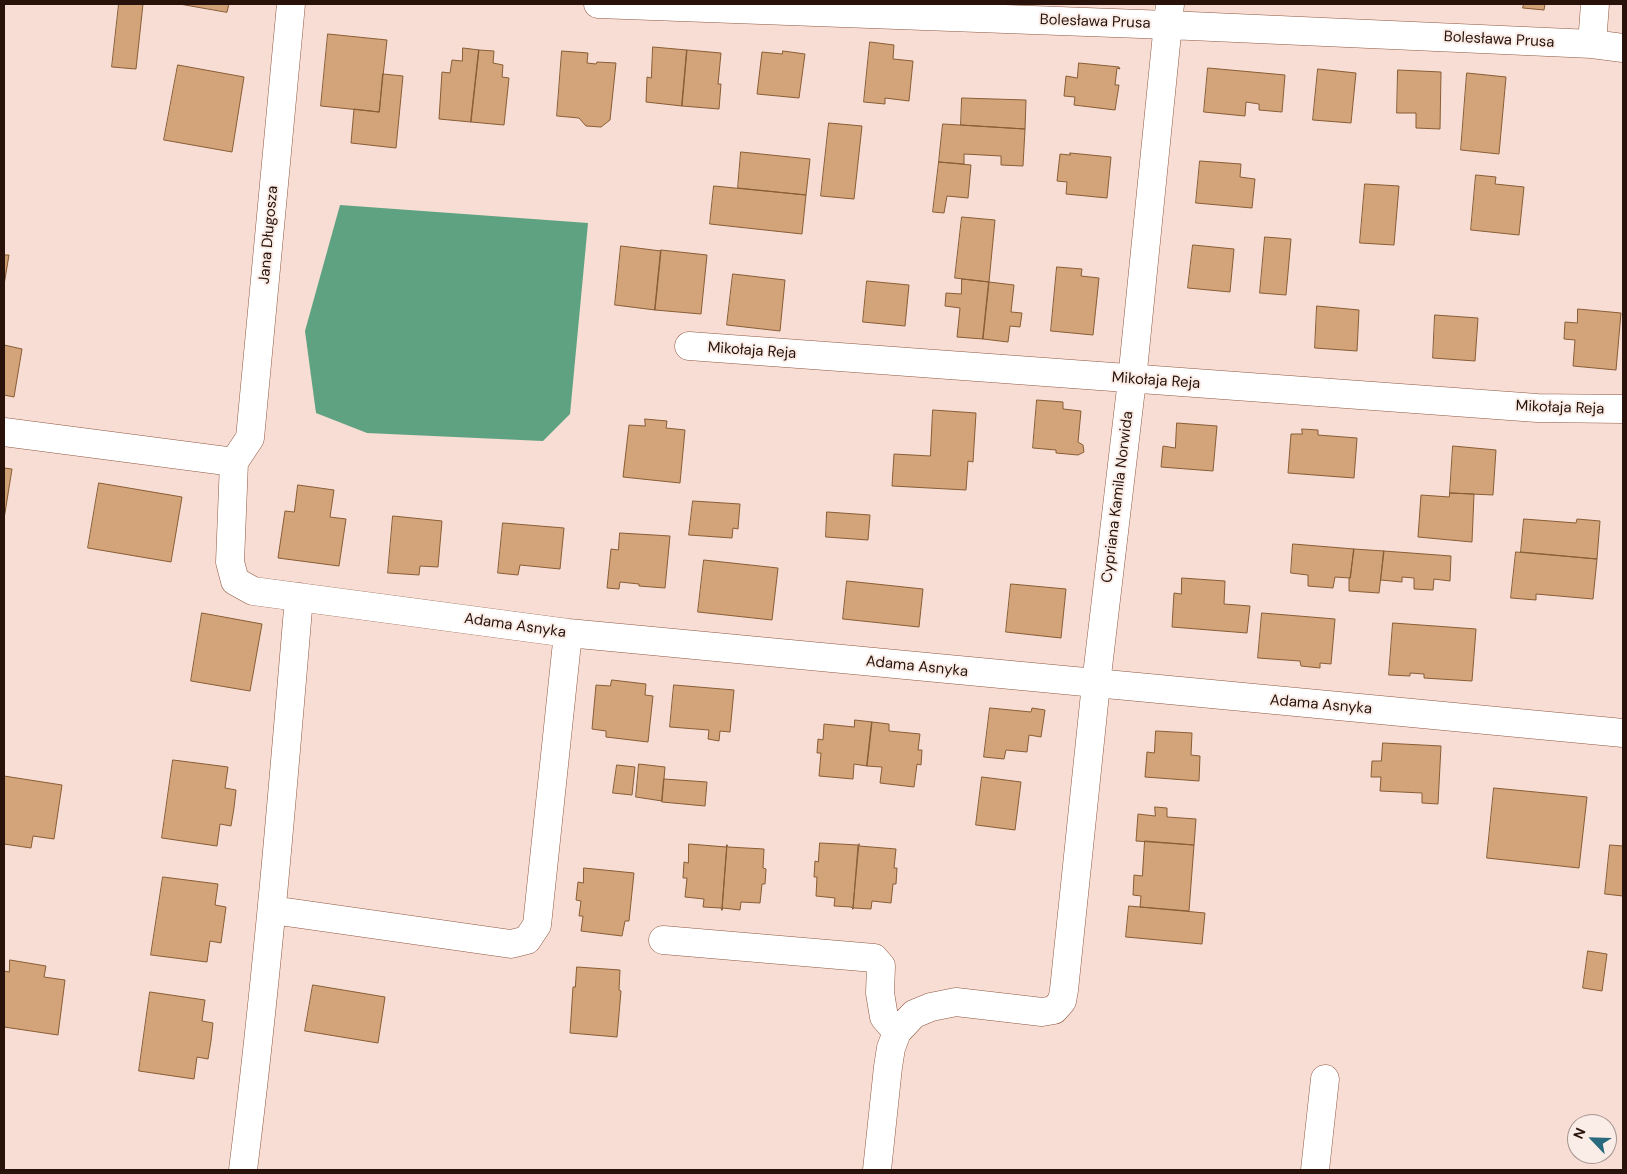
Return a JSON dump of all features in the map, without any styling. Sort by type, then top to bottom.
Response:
[{"type":"street","name":"Jana Długosza","points":[[234,462],[250,438],[291,4]]},
{"type":"street","name":"Bolesława Prusa","points":[[598,4],[1169,14],[1592,44],[1623,48]]},
{"type":"street","points":[[1592,44],[1595,4]]},
{"type":"street","name":"Cypriana Kamila Norwida","points":[[897,1032],[914,1014],[931,1007],[956,1002],[1042,1012],[1054,1010],[1062,1001],[1096,684],[1132,380],[1169,14]]},
{"type":"street","name":"Mikołaja Reja","points":[[689,346],[1132,380],[1538,408],[1623,409]]},
{"type":"street","points":[[4,432],[234,462]]},
{"type":"street","name":"Adama Asnyka","points":[[234,462],[230,562],[235,581],[253,591],[568,633],[1623,733]]},
{"type":"street","points":[[243,1170],[257,1060],[272,910],[299,597]]},
{"type":"street","points":[[272,910],[511,944],[528,940],[536,925],[568,633]]},
{"type":"street","points":[[663,940],[874,958],[881,966],[880,992],[884,1017],[897,1032],[888,1067],[877,1170]]},
{"type":"street","points":[[1315,1170],[1324,1079]]},
{"type":"shaded area","points":[[340,205],[588,223],[570,414],[543,441],[367,433],[316,413],[305,331]]},
{"type":"building","points":[[119,4],[143,4],[136,69],[112,67]]},
{"type":"building","points":[[180,4],[229,4],[227,12]]},
{"type":"building","points":[[1524,4],[1545,4],[1544,10],[1523,8]]},
{"type":"building","points":[[328,34],[387,40],[379,112],[321,106]]},
{"type":"building","points":[[870,42],[894,45],[893,59],[913,61],[909,101],[885,98],[885,104],[864,102]]},
{"type":"building","points":[[653,47],[687,50],[682,106],[646,102],[647,77],[651,78]]},
{"type":"building","points":[[463,48],[479,50],[471,122],[439,119],[442,72],[450,73],[452,60],[462,61]]},
{"type":"building","points":[[479,50],[494,51],[493,63],[503,65],[502,77],[509,78],[504,125],[471,122]]},
{"type":"building","points":[[687,50],[721,53],[718,84],[721,84],[719,109],[682,106]]},
{"type":"building","points":[[562,51],[588,53],[587,63],[616,63],[610,120],[601,127],[586,126],[579,118],[557,116]]},
{"type":"building","points":[[783,51],[805,54],[799,98],[757,94],[762,52],[782,54]]},
{"type":"building","points":[[1079,63],[1119,67],[1120,69],[1117,68],[1115,85],[1119,85],[1115,110],[1074,105],[1075,97],[1064,96],[1066,76],[1077,78]]},
{"type":"building","points":[[178,65],[244,77],[232,152],[164,140]]},
{"type":"building","points":[[1208,68],[1285,75],[1282,112],[1259,110],[1259,104],[1246,102],[1245,116],[1204,112]]},
{"type":"building","points":[[1318,69],[1356,73],[1351,123],[1313,120]]},
{"type":"building","points":[[1398,70],[1441,72],[1440,129],[1416,128],[1416,113],[1397,113]]},
{"type":"building","points":[[1467,73],[1506,77],[1499,154],[1461,150]]},
{"type":"building","points":[[383,74],[403,76],[396,148],[351,143],[354,109],[379,112]]},
{"type":"building","points":[[962,98],[1026,100],[1025,129],[961,125]]},
{"type":"building","points":[[829,123],[862,126],[854,199],[821,196]]},
{"type":"building","points":[[943,124],[1025,129],[1023,166],[1001,165],[1001,156],[964,154],[964,164],[939,162]]},
{"type":"building","points":[[741,152],[810,159],[806,195],[738,188]]},
{"type":"building","points":[[1070,153],[1111,157],[1107,198],[1066,194],[1067,182],[1057,181],[1060,154],[1070,155]]},
{"type":"building","points":[[1200,161],[1241,164],[1240,177],[1255,179],[1252,208],[1196,203]]},
{"type":"building","points":[[939,162],[971,165],[968,198],[947,196],[944,213],[933,212]]},
{"type":"building","points":[[1476,175],[1496,177],[1495,184],[1524,187],[1519,235],[1471,230]]},
{"type":"building","points":[[1365,184],[1399,186],[1394,245],[1360,243]]},
{"type":"building","points":[[714,186],[806,195],[802,234],[710,224]]},
{"type":"building","points":[[962,217],[995,220],[989,282],[955,278]]},
{"type":"building","points":[[1265,237],[1291,239],[1286,295],[1260,293]]},
{"type":"building","points":[[1193,245],[1234,249],[1230,292],[1188,288]]},
{"type":"building","points":[[621,246],[661,251],[655,310],[615,305]]},
{"type":"building","points":[[661,250],[707,255],[701,314],[655,310]]},
{"type":"building","points":[[4,255],[9,255],[4,285]]},
{"type":"building","points":[[1057,267],[1082,269],[1081,276],[1099,278],[1093,335],[1051,331]]},
{"type":"building","points":[[733,274],[785,280],[780,331],[727,325]]},
{"type":"building","points":[[962,279],[989,282],[983,339],[957,337],[960,308],[945,306],[946,293],[961,294]]},
{"type":"building","points":[[867,281],[909,285],[905,326],[863,322]]},
{"type":"building","points":[[989,282],[1014,285],[1011,312],[1022,313],[1020,327],[1010,326],[1008,342],[983,339]]},
{"type":"building","points":[[1317,306],[1359,310],[1357,351],[1315,348]]},
{"type":"building","points":[[1578,309],[1621,313],[1616,370],[1573,366],[1575,340],[1564,339],[1565,322],[1577,323]]},
{"type":"building","points":[[1435,315],[1478,318],[1475,361],[1433,358]]},
{"type":"building","points":[[4,345],[22,349],[14,397],[4,395]]},
{"type":"building","points":[[1037,400],[1063,402],[1063,409],[1081,411],[1078,442],[1083,445],[1084,452],[1078,455],[1056,453],[1056,450],[1033,448]]},
{"type":"building","points":[[933,410],[976,413],[973,462],[968,461],[966,490],[892,486],[894,454],[930,456]]},
{"type":"building","points":[[645,419],[667,421],[666,428],[685,430],[680,483],[623,477],[629,425],[645,426]]},
{"type":"building","points":[[1177,423],[1217,426],[1213,471],[1161,467],[1163,446],[1175,448]]},
{"type":"building","points":[[1302,429],[1318,430],[1318,435],[1357,438],[1354,478],[1288,473],[1291,434],[1302,434]]},
{"type":"building","points":[[1453,446],[1496,450],[1493,495],[1450,493]]},
{"type":"building","points":[[4,468],[12,469],[4,519]]},
{"type":"building","points":[[99,483],[182,497],[171,562],[88,548]]},
{"type":"building","points":[[298,485],[334,490],[330,517],[346,519],[339,566],[278,558],[285,511],[294,512]]},
{"type":"building","points":[[1450,493],[1474,494],[1472,542],[1418,537],[1421,495],[1449,497]]},
{"type":"building","points":[[693,501],[740,504],[738,529],[733,528],[732,538],[689,535]]},
{"type":"building","points":[[827,512],[870,515],[868,540],[826,537]]},
{"type":"building","points":[[393,516],[442,521],[438,567],[420,566],[419,575],[388,573]]},
{"type":"building","points":[[1524,519],[1576,523],[1577,519],[1600,521],[1597,559],[1521,552]]},
{"type":"building","points":[[503,523],[564,528],[560,569],[520,565],[518,575],[498,573]]},
{"type":"building","points":[[620,533],[670,536],[665,588],[620,582],[619,589],[607,588],[611,549],[618,550]]},
{"type":"building","points":[[1293,544],[1354,549],[1350,578],[1335,577],[1333,588],[1308,586],[1308,575],[1291,573]]},
{"type":"building","points":[[1354,549],[1384,551],[1379,593],[1349,591],[1349,578]]},
{"type":"building","points":[[1384,551],[1451,556],[1450,581],[1434,579],[1433,590],[1414,589],[1414,578],[1402,577],[1402,582],[1381,580]]},
{"type":"building","points":[[1516,552],[1597,559],[1593,599],[1536,594],[1536,600],[1511,598]]},
{"type":"building","points":[[704,560],[778,568],[772,620],[698,612]]},
{"type":"building","points":[[1182,578],[1225,581],[1224,604],[1250,606],[1247,633],[1172,627],[1174,593],[1181,594]]},
{"type":"building","points":[[847,581],[923,589],[919,627],[843,619]]},
{"type":"building","points":[[1011,584],[1066,589],[1061,638],[1006,632]]},
{"type":"building","points":[[202,613],[262,624],[250,691],[191,681]]},
{"type":"building","points":[[1262,613],[1335,619],[1331,664],[1320,663],[1320,668],[1301,666],[1300,661],[1258,658]]},
{"type":"building","points":[[1393,623],[1476,629],[1472,681],[1424,678],[1424,674],[1410,673],[1410,676],[1389,675]]},
{"type":"building","points":[[612,680],[646,684],[645,695],[653,696],[648,742],[606,737],[606,731],[592,729],[596,685],[610,686]]},
{"type":"building","points":[[674,685],[734,690],[730,732],[720,731],[719,741],[708,739],[709,730],[670,727]]},
{"type":"building","points":[[990,708],[1031,712],[1032,708],[1045,710],[1041,737],[1029,735],[1027,752],[1006,750],[1004,759],[984,757]]},
{"type":"building","points":[[855,720],[872,722],[867,766],[854,764],[853,779],[819,776],[821,753],[817,753],[818,739],[823,740],[824,724],[854,727]]},
{"type":"building","points":[[872,722],[889,724],[889,731],[920,734],[918,750],[922,750],[921,765],[917,764],[914,787],[880,783],[882,767],[867,766]]},
{"type":"building","points":[[1156,731],[1192,733],[1191,755],[1200,756],[1199,781],[1145,777],[1147,752],[1154,753]]},
{"type":"building","points":[[1383,743],[1441,746],[1438,804],[1422,803],[1422,793],[1380,791],[1381,777],[1371,777],[1372,761],[1381,761]]},
{"type":"building","points":[[173,760],[228,767],[225,788],[236,790],[234,808],[231,826],[220,824],[217,846],[162,838]]},
{"type":"building","points":[[639,764],[665,767],[662,801],[636,797]]},
{"type":"building","points":[[617,765],[635,767],[632,795],[613,793]]},
{"type":"building","points":[[4,776],[62,785],[54,839],[33,836],[31,848],[4,844]]},
{"type":"building","points":[[982,777],[1021,782],[1015,830],[976,825]]},
{"type":"building","points":[[664,779],[707,782],[705,806],[662,802]]},
{"type":"building","points":[[1494,788],[1587,797],[1579,868],[1487,858]]},
{"type":"building","points":[[1155,807],[1167,808],[1167,817],[1196,819],[1194,845],[1136,841],[1138,814],[1155,816]]},
{"type":"building","points":[[1145,841],[1194,845],[1189,911],[1140,907],[1141,896],[1133,895],[1134,875],[1142,876]]},
{"type":"building","points":[[820,843],[858,845],[853,909],[851,907],[834,906],[835,898],[816,896],[817,877],[814,877],[815,861],[818,862]]},
{"type":"building","points":[[689,844],[726,847],[727,845],[722,910],[721,908],[703,907],[704,899],[685,897],[687,878],[683,878],[684,862],[688,863]]},
{"type":"building","points":[[859,844],[859,846],[896,849],[894,868],[897,868],[896,884],[893,884],[891,903],[872,901],[871,909],[853,909]]},
{"type":"building","points":[[727,845],[728,847],[764,849],[763,868],[766,869],[765,884],[762,884],[760,903],[741,902],[740,910],[723,908],[722,910]]},
{"type":"building","points":[[1610,845],[1623,846],[1623,896],[1605,894]]},
{"type":"building","points":[[584,868],[634,873],[629,921],[625,921],[622,936],[581,931],[583,916],[579,916],[581,901],[576,900],[578,882],[583,883]]},
{"type":"building","points":[[163,877],[218,884],[215,905],[226,907],[221,943],[210,941],[207,962],[151,955]]},
{"type":"building","points":[[1129,906],[1205,913],[1202,944],[1126,937]]},
{"type":"building","points":[[1588,951],[1607,954],[1602,991],[1583,988]]},
{"type":"building","points":[[10,960],[46,966],[44,977],[65,980],[58,1035],[4,1027],[4,971],[9,972]]},
{"type":"building","points":[[577,967],[620,970],[619,990],[621,991],[617,1037],[570,1033],[573,987],[575,987]]},
{"type":"building","points":[[313,985],[385,997],[378,1043],[305,1031]]},
{"type":"building","points":[[150,992],[205,1000],[202,1021],[213,1023],[211,1041],[208,1059],[197,1057],[194,1079],[139,1071]]}]
